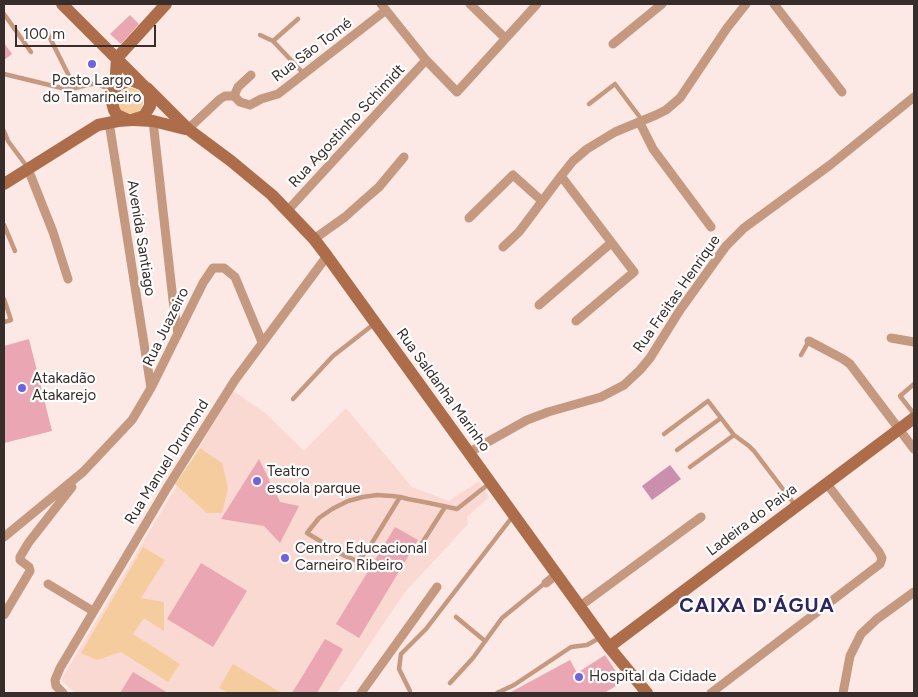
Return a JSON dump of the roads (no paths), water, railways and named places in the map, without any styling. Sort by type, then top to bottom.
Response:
[{"type":"main road","name":"Rua Saldanha Marinho","points":[[62,4],[145,87],[254,178],[288,210],[314,240],[580,606],[647,693]]},
{"type":"main road","points":[[4,184],[104,124],[114,91],[118,85],[133,81],[145,87],[151,100],[148,111],[144,116],[130,120],[122,118],[114,110],[112,105],[114,91],[117,58],[166,4]]},
{"type":"main road","name":"Rua Saldanha Marinho","points":[[104,124],[130,120],[192,125]]},
{"type":"main road","name":"Ladeira do Paiva","points":[[606,641],[797,507],[900,429],[914,416]]},
{"type":"street","points":[[470,4],[505,38]]},
{"type":"street","points":[[384,7],[426,60],[457,92],[537,4]]},
{"type":"street","points":[[613,44],[662,4]]},
{"type":"street","points":[[503,247],[520,232],[560,176],[587,149],[616,132],[666,110],[680,98],[731,22],[746,4]]},
{"type":"street","points":[[774,4],[842,92]]},
{"type":"street","name":"Rua Sāo Tomé","points":[[234,96],[245,104],[250,104],[278,94],[384,7]]},
{"type":"street","name":"Rua Agostinho Schimidt","points":[[288,210],[426,60]]},
{"type":"street","points":[[192,125],[220,99],[225,96],[234,96],[238,87],[251,75]]},
{"type":"street","name":"Rua Freitas Henrique","points":[[468,452],[527,420],[601,397],[624,386],[650,358],[680,310],[726,246],[744,228],[830,165],[914,97]]},
{"type":"street","points":[[153,121],[178,334]]},
{"type":"street","points":[[641,122],[653,149],[711,226]]},
{"type":"street","name":"Avenida Santiago","points":[[104,124],[152,388]]},
{"type":"street","points":[[314,240],[364,200],[404,157]]},
{"type":"street","points":[[28,169],[53,232],[68,279]]},
{"type":"street","points":[[469,218],[513,175],[542,201]]},
{"type":"street","points":[[560,176],[634,272],[576,321]]},
{"type":"street","points":[[539,305],[612,243]]},
{"type":"street","name":"Rua Manuel Drumond","points":[[63,693],[56,686],[56,675],[93,611],[235,380],[327,256]]},
{"type":"street","name":"Rua Juazeiro","points":[[4,615],[30,571],[20,558],[29,542],[83,472],[132,420],[152,388],[206,276],[213,268],[221,267],[229,271],[237,280],[262,342]]},
{"type":"street","points":[[891,338],[914,342]]},
{"type":"street","points":[[810,342],[850,364],[914,448]]},
{"type":"street","name":"Rua Juazeiro","points":[[4,537],[83,472]]},
{"type":"street","points":[[711,693],[877,567],[882,561],[879,552],[827,484]]},
{"type":"street","points":[[580,606],[701,517]]},
{"type":"street","points":[[546,583],[557,574]]},
{"type":"street","points":[[48,584],[93,611]]},
{"type":"street","points":[[361,693],[437,587]]},
{"type":"street","points":[[844,693],[850,656],[861,634],[877,619],[914,592]]},
{"type":"lane","points":[[4,14],[30,52]]},
{"type":"lane","points":[[273,41],[298,19]]},
{"type":"lane","points":[[46,30],[75,88]]},
{"type":"lane","points":[[260,35],[273,41],[304,74]]},
{"type":"lane","points":[[4,74],[66,89],[97,84],[114,91]]},
{"type":"lane","points":[[589,104],[615,84],[641,122]]},
{"type":"lane","points":[[4,131],[8,141],[28,169]]},
{"type":"lane","points":[[4,225],[16,251]]},
{"type":"lane","points":[[4,299],[12,320],[4,322]]},
{"type":"lane","points":[[293,399],[332,356],[376,324]]},
{"type":"lane","points":[[801,355],[810,342]]},
{"type":"lane","points":[[914,384],[900,396],[914,416]]},
{"type":"lane","points":[[664,434],[708,401],[734,435],[754,451],[797,507]]},
{"type":"lane","points":[[677,450],[721,418]]},
{"type":"lane","points":[[690,467],[734,435]]},
{"type":"lane","points":[[400,497],[367,551],[358,560],[345,556],[307,533],[319,518],[332,508],[348,501],[377,495],[400,497],[457,509],[491,483]]},
{"type":"lane","points":[[417,551],[445,507]]},
{"type":"lane","points":[[410,691],[399,669],[401,654],[426,629],[514,515]]},
{"type":"lane","points":[[450,683],[473,658],[502,618],[546,583]]},
{"type":"lane","points":[[456,617],[486,640]]},
{"type":"lane","points":[[498,693],[571,647],[588,646],[606,641]]},
{"type":"place","name":"Posto Largo do Tamarineiro","points":[[92,64]]},
{"type":"place","name":"Atakadão Atakarejo","points":[[22,388]]},
{"type":"place","name":"Teatro escola parque","points":[[257,481]]},
{"type":"place","name":"Centro Educacional Carneiro Ribeiro","points":[[285,558]]},
{"type":"place","name":"Hospital da Cidade","points":[[579,677]]},
{"type":"district","name":"CAIXA D'ÁGUA","points":[[757,606]]}]
